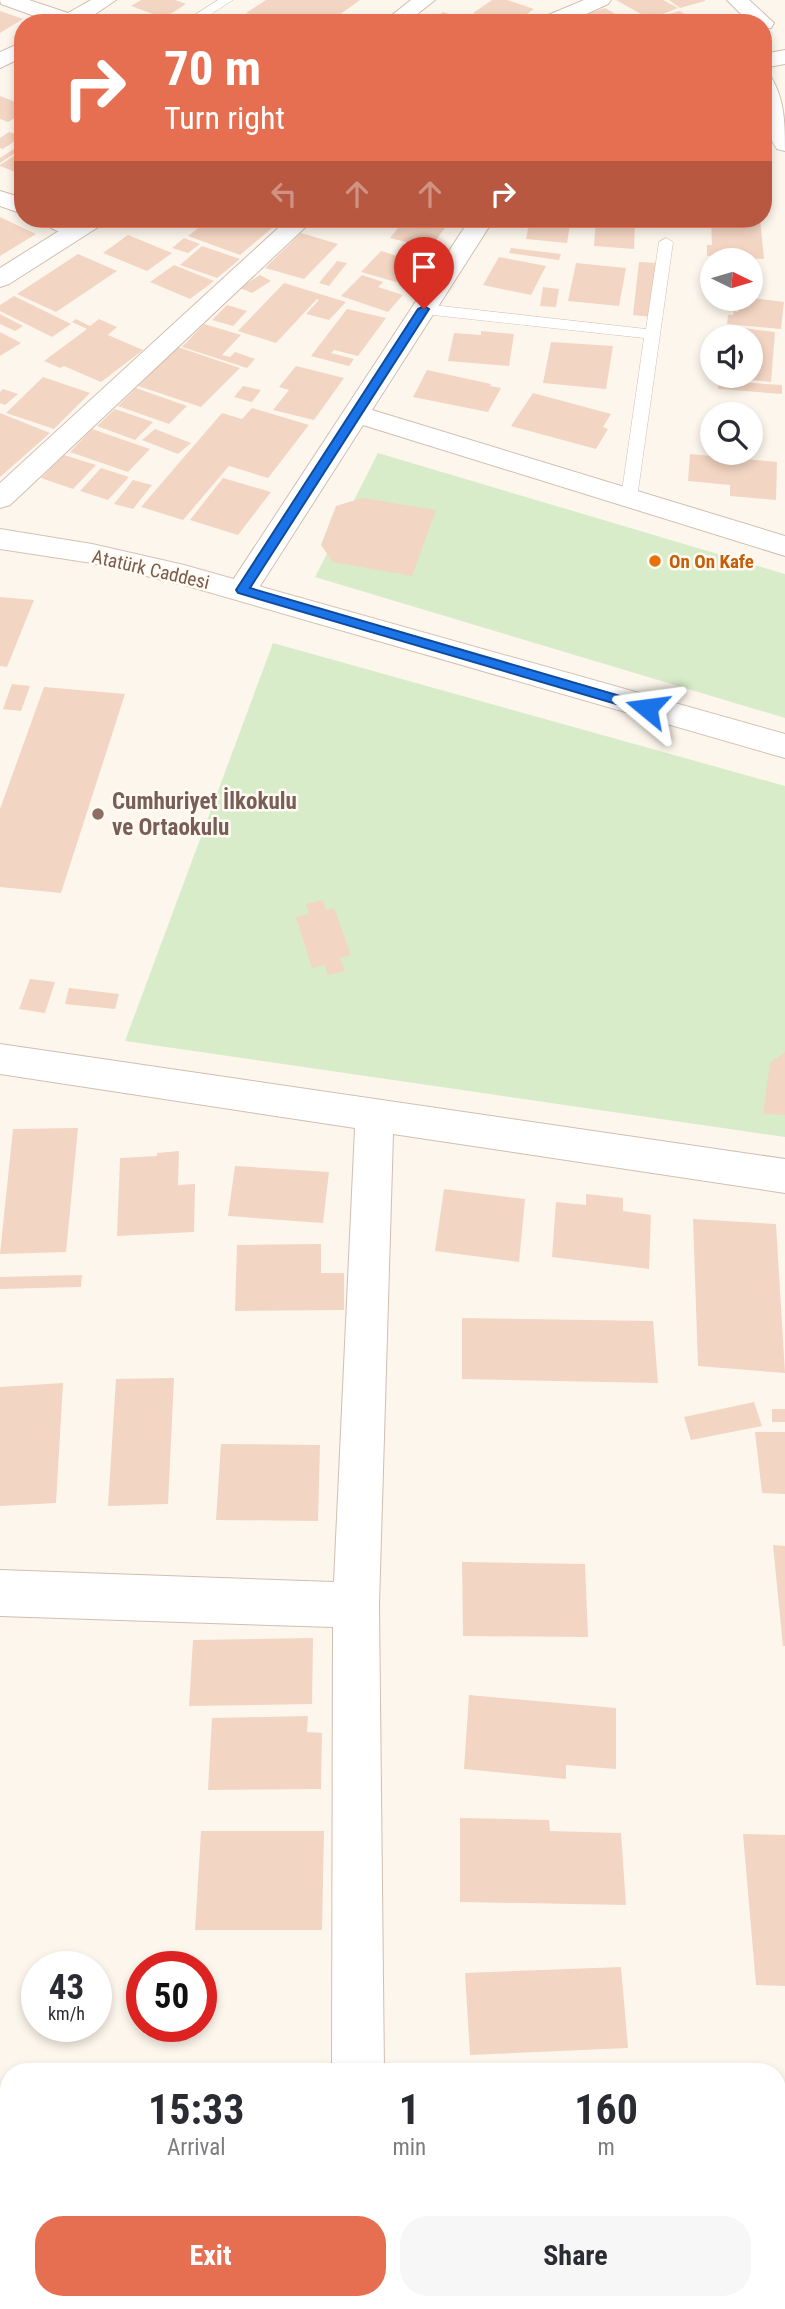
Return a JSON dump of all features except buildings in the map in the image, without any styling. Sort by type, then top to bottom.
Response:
[{"type":"street","points":[[8,0],[46,14]]},
{"type":"street","points":[[82,14],[106,0]]},
{"type":"street","points":[[405,14],[425,0]]},
{"type":"street","points":[[569,14],[601,0]]},
{"type":"street","points":[[737,0],[753,14]]},
{"type":"street","points":[[772,31],[785,43]]},
{"type":"street","points":[[772,108],[785,145]]},
{"type":"street","points":[[0,279],[80,228]]},
{"type":"street","points":[[0,499],[292,228]]},
{"type":"street","points":[[242,590],[476,228]]},
{"type":"street","points":[[356,414],[785,546]]},
{"type":"street","name":"Atatürk Caddesi","points":[[0,539],[46,544],[242,590],[785,746]]},
{"type":"street","points":[[0,1059],[785,1176]]},
{"type":"street","points":[[358,2063],[356,1605],[375,1115]]},
{"type":"street","points":[[0,1593],[356,1605]]},
{"type":"lane","points":[[203,14],[227,0]]},
{"type":"lane","points":[[629,498],[666,242]]},
{"type":"lane","points":[[424,309],[653,334]]},
{"type":"green space","points":[[378,453],[785,574],[785,718],[315,577]]},
{"type":"green space","points":[[273,643],[785,786],[785,1137],[125,1041]]},
{"type":"place","name":"On On Kafe","points":[[655,561]]},
{"type":"place","name":"Cumhuriyet İlkokulu ve Ortaokulu","points":[[98,814]]},
{"type":"route","points":[[424,309],[242,590],[647,708]]}]
